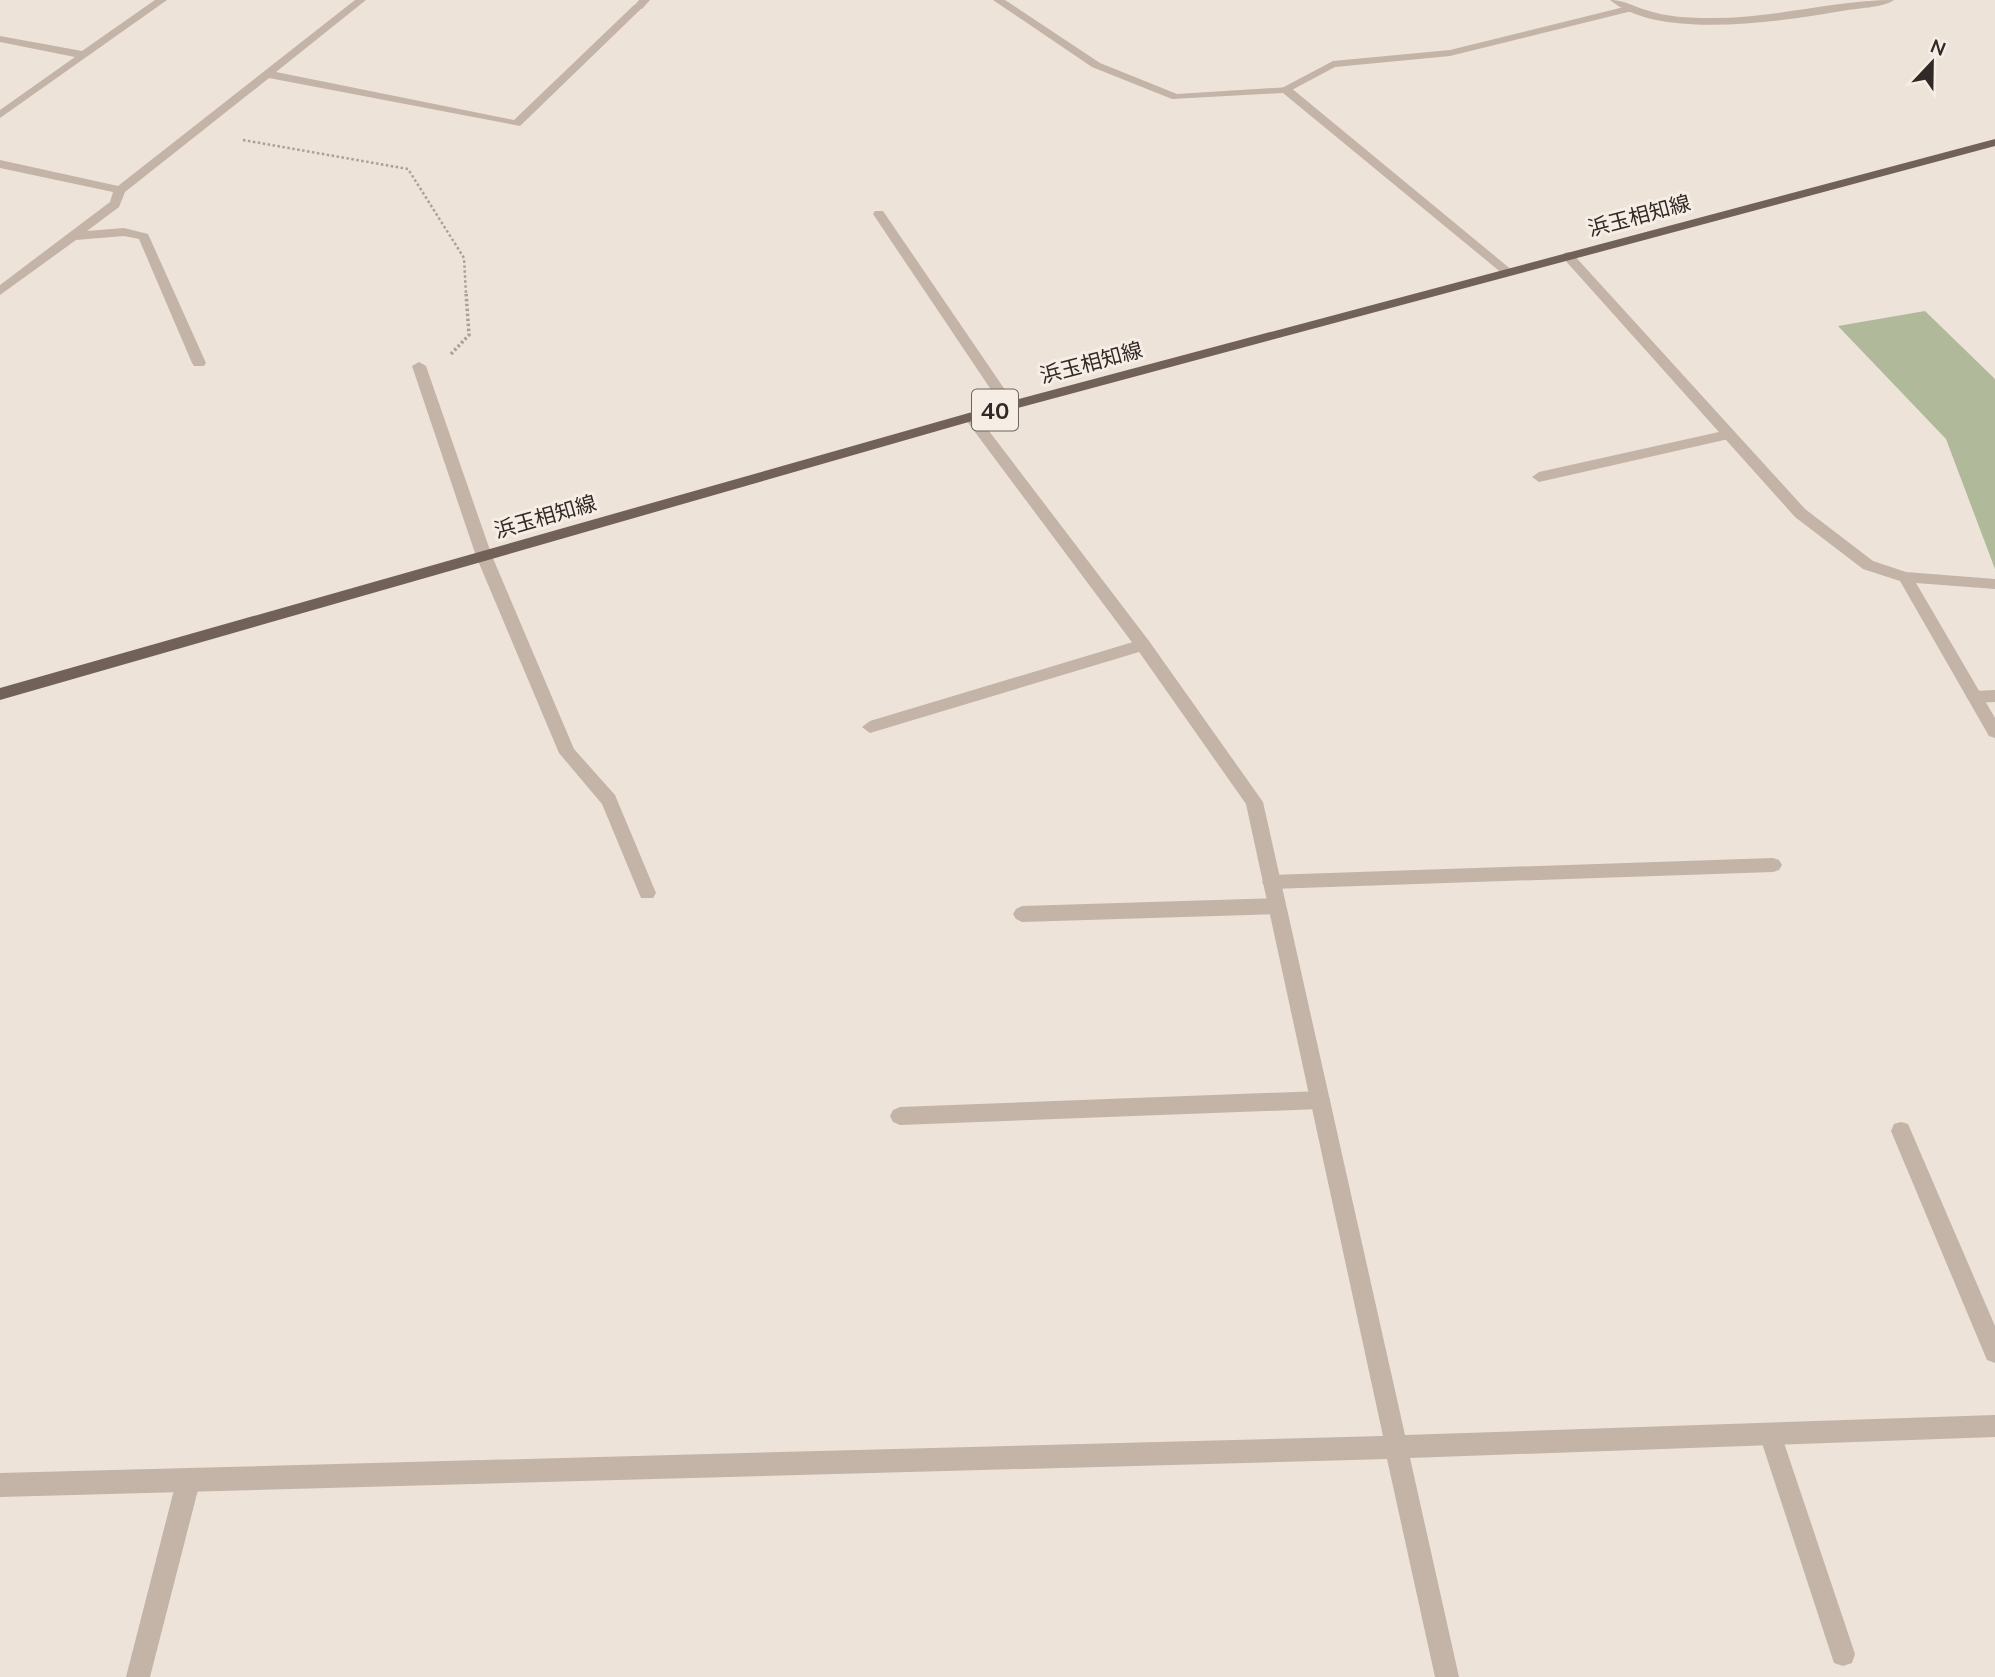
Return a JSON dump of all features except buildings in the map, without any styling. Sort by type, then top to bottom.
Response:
[{"type":"main road","name":"浜玉相知線","points":[[0,694],[1009,406],[1995,142]]},
{"type":"street","points":[[0,115],[162,0]]},
{"type":"street","points":[[0,291],[115,204],[120,190],[361,0]]},
{"type":"street","points":[[998,0],[1096,65],[1176,97],[1286,89],[1333,64],[1450,52],[1628,9],[1717,20],[1767,18],[1889,0]]},
{"type":"street","points":[[1615,0],[1628,9]]},
{"type":"street","points":[[267,74],[516,124],[641,3]]},
{"type":"street","points":[[0,39],[84,55]]},
{"type":"street","points":[[1286,89],[1507,271]]},
{"type":"street","points":[[0,164],[120,190]]},
{"type":"street","points":[[879,214],[1009,406]]},
{"type":"street","points":[[74,236],[124,232],[144,237],[199,363]]},
{"type":"street","points":[[1568,256],[1800,513],[1868,565],[1905,578],[1995,584]]},
{"type":"street","points":[[419,366],[484,556],[567,753],[609,800],[647,893]]},
{"type":"street","points":[[971,417],[1143,645],[1254,802],[1447,1677]]},
{"type":"street","points":[[1539,477],[1728,435]]},
{"type":"street","points":[[1905,578],[1995,732]]},
{"type":"street","points":[[870,727],[1143,645]]},
{"type":"street","points":[[1974,697],[1995,696]]},
{"type":"street","points":[[1272,882],[1773,865]]},
{"type":"street","points":[[1022,915],[1277,906]]},
{"type":"street","points":[[900,1116],[1320,1100]]},
{"type":"street","points":[[1900,1131],[1995,1352]]},
{"type":"street","points":[[0,1485],[188,1482],[1398,1447],[1995,1426]]},
{"type":"street","points":[[1770,1434],[1843,1654]]},
{"type":"street","points":[[138,1677],[188,1482]]},
{"type":"path","points":[[190,135],[253,141],[408,169],[464,258],[469,335],[455,352],[419,366]]},
{"type":"green space","points":[[1925,311],[1995,379],[1995,569],[1946,439],[1838,326]]}]
